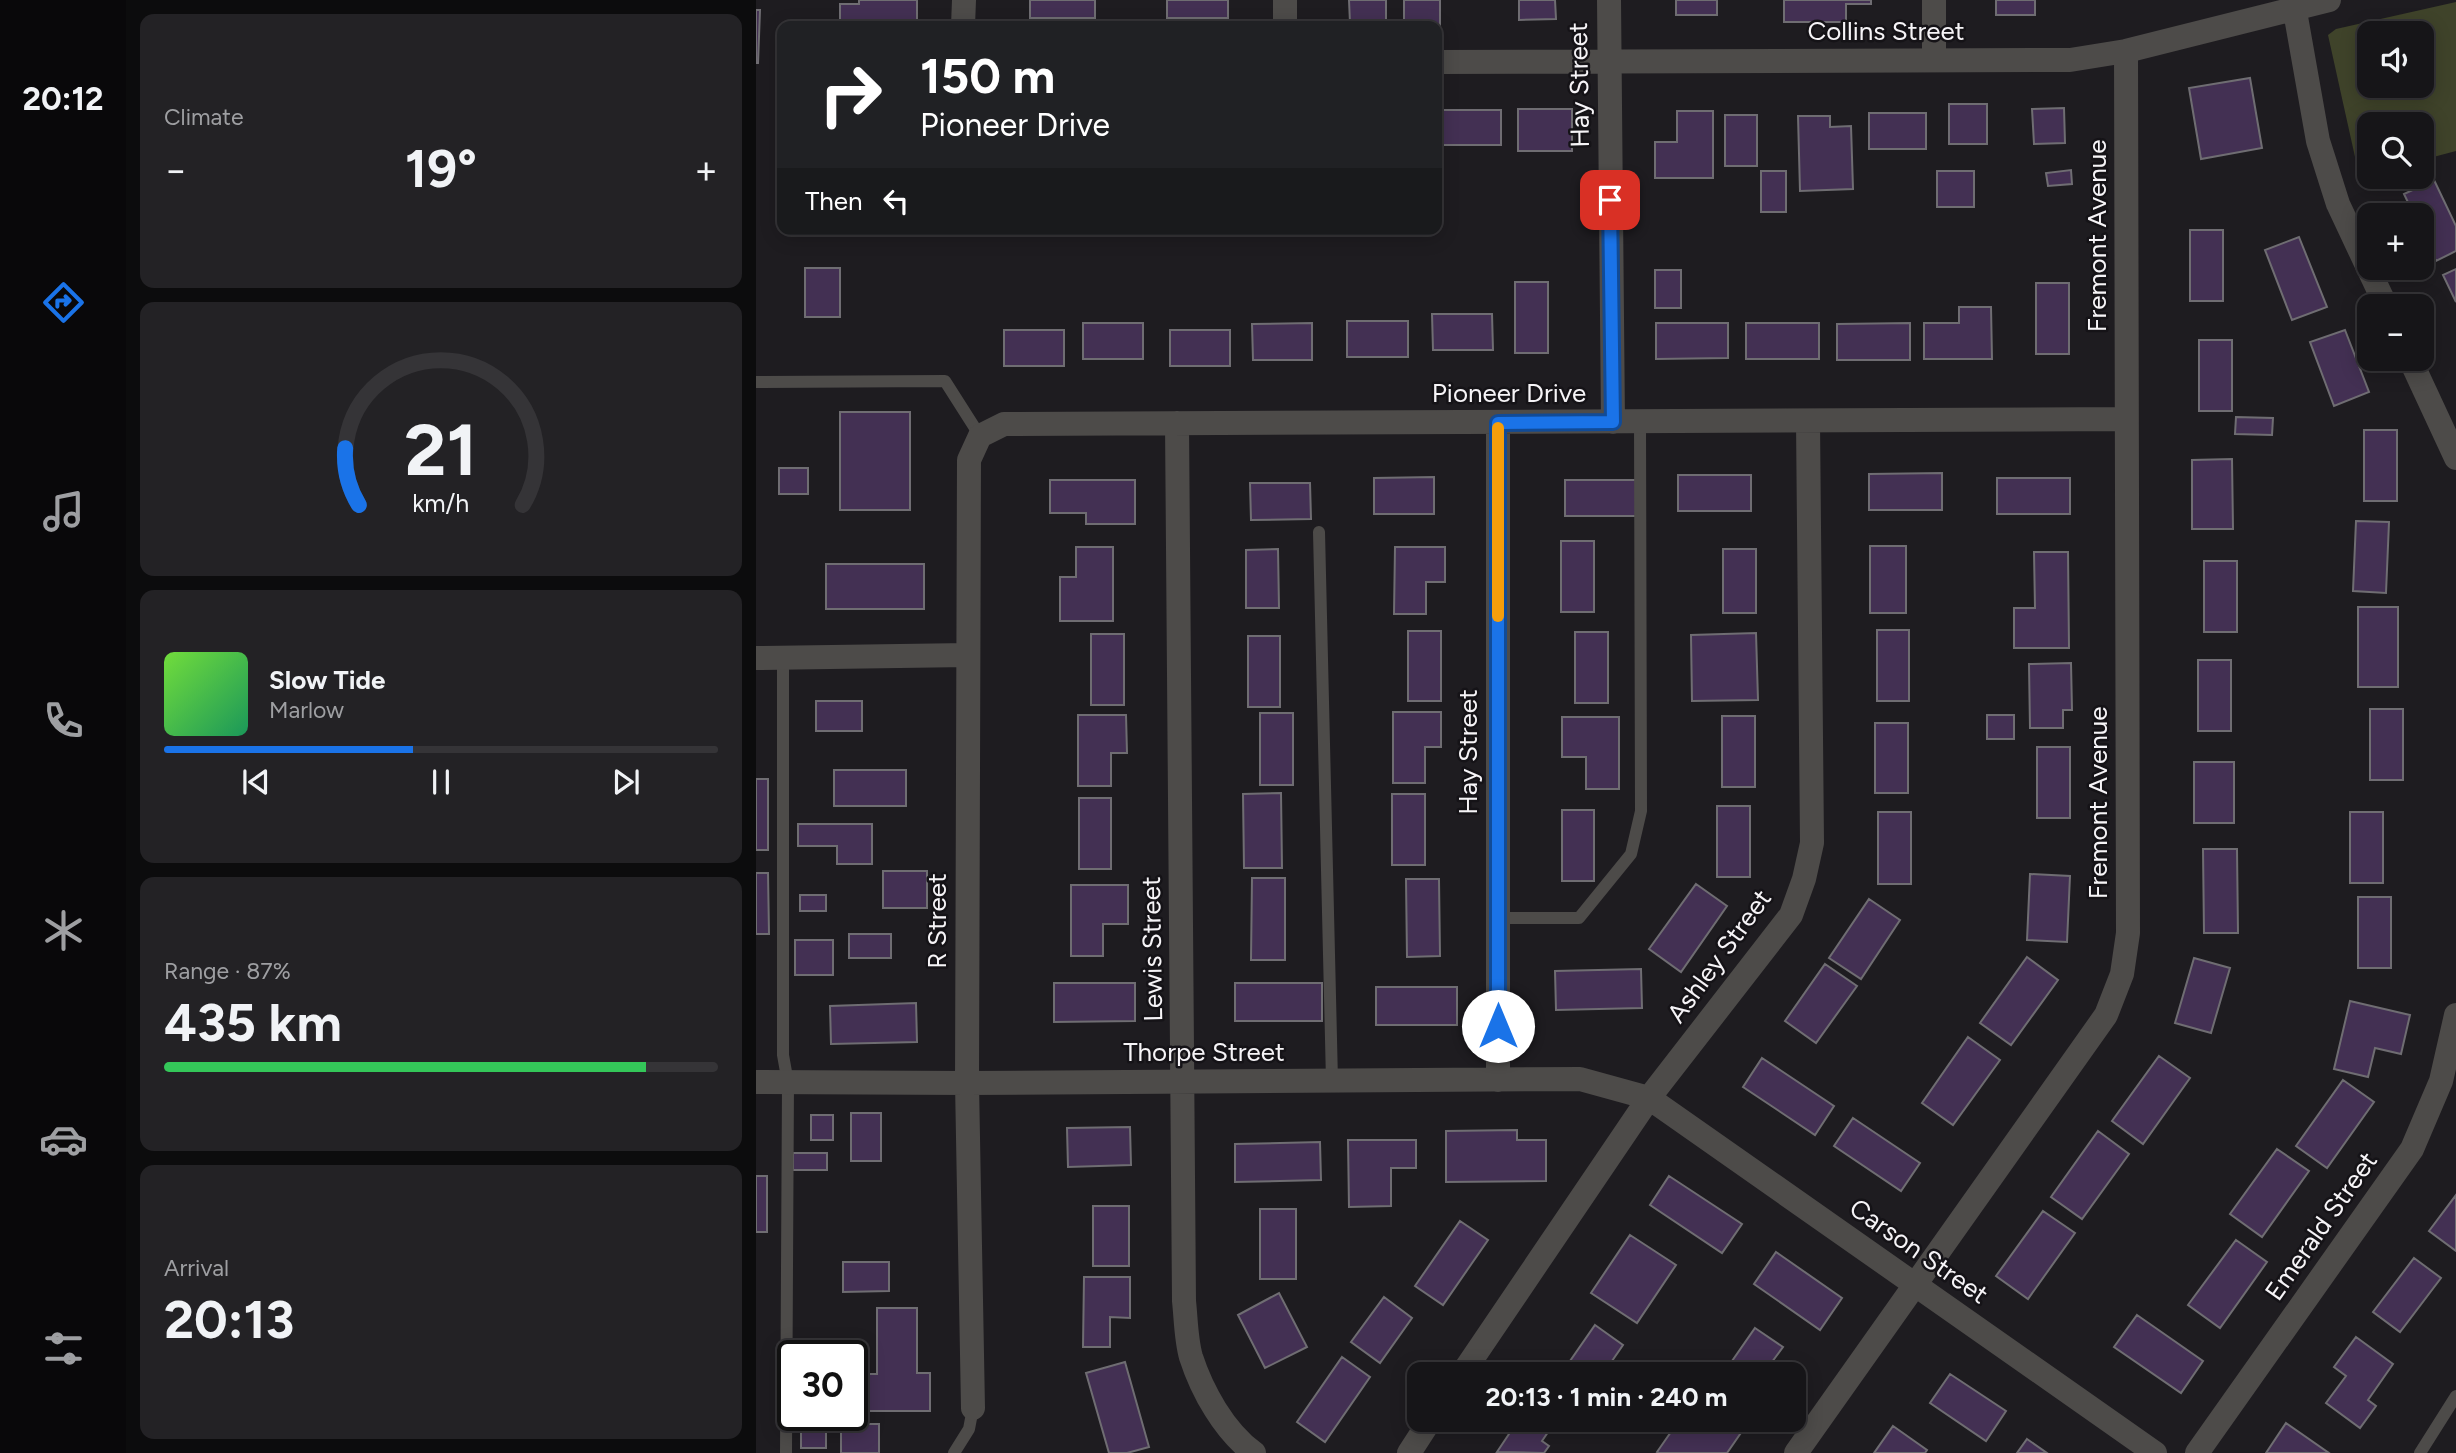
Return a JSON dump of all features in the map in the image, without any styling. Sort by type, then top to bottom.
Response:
[{"type":"street","points":[[963,21],[964,0]]},
{"type":"street","points":[[1285,0],[1285,21]]},
{"type":"street","name":"Hay Street","points":[[1609,0],[1613,422]]},
{"type":"street","points":[[1934,0],[1934,60]]},
{"type":"street","name":"Collins Street","points":[[1442,62],[2070,60],[2126,51],[2293,4],[2329,0]]},
{"type":"street","points":[[2293,4],[2318,141],[2338,204],[2380,294]]},
{"type":"street","name":"Fremont Avenue","points":[[1796,1453],[2106,1015],[2122,974],[2128,933],[2126,51]]},
{"type":"street","points":[[2416,371],[2456,458]]},
{"type":"street","name":"Pioneer Drive","points":[[980,436],[1004,424],[2126,419]]},
{"type":"street","name":"Ashley Street","points":[[1470,1362],[1650,1098],[1791,915],[1812,843],[1808,421]]},
{"type":"street","name":"Lewis Street","points":[[1177,423],[1184,1301],[1190,1355],[1209,1401],[1242,1445],[1254,1453]]},
{"type":"street","name":"Hay Street","points":[[1498,423],[1498,1080]]},
{"type":"street","name":"R Street","points":[[973,1408],[967,1083],[969,460],[980,436]]},
{"type":"street","points":[[756,658],[968,655]]},
{"type":"street","name":"Emerald Street","points":[[2197,1453],[2412,1149],[2441,1081],[2454,1031]]},
{"type":"street","name":"Thorpe Street","points":[[756,1082],[1184,1083],[1580,1079],[1650,1098]]},
{"type":"street","name":"Carson Street","points":[[1650,1098],[2155,1453]]},
{"type":"street","points":[[1409,1453],[1423,1432]]},
{"type":"lane","points":[[756,382],[945,381],[980,436]]},
{"type":"lane","points":[[1498,919],[1579,919],[1630,854],[1641,811],[1640,422]]},
{"type":"lane","points":[[1319,532],[1332,1081]]},
{"type":"lane","points":[[783,658],[782,1055],[788,1083],[786,1453]]},
{"type":"lane","points":[[2420,1453],[2456,1396]]},
{"type":"lane","points":[[954,1453],[969,1429],[973,1408]]},
{"type":"green space","points":[[2456,2],[2456,151],[2434,157],[2434,112],[2357,112],[2357,166],[2328,35],[2336,29],[2357,24],[2357,98],[2434,98],[2434,21],[2372,21]]},
{"type":"building","points":[[859,0],[917,0],[917,21],[840,21],[840,4],[859,4]]},
{"type":"building","points":[[1030,0],[1095,0],[1095,18],[1030,18]]},
{"type":"building","points":[[1167,0],[1228,0],[1228,18],[1167,18]]},
{"type":"building","points":[[1349,0],[1386,0],[1386,21],[1350,21]]},
{"type":"building","points":[[1404,0],[1440,0],[1440,21],[1404,21]]},
{"type":"building","points":[[1519,0],[1555,0],[1556,19],[1519,20]]},
{"type":"building","points":[[1676,0],[1717,0],[1717,15],[1676,15]]},
{"type":"building","points":[[1784,0],[1871,0],[1871,4],[1846,4],[1846,22],[1784,22]]},
{"type":"building","points":[[1996,0],[2035,0],[2035,15],[1996,15]]},
{"type":"building","points":[[756,10],[760,10],[758,63],[756,63]]},
{"type":"building","points":[[2250,78],[2262,148],[2201,159],[2189,88]]},
{"type":"building","points":[[1949,104],[1987,104],[1987,144],[1949,144]]},
{"type":"building","points":[[2064,108],[2065,143],[2034,144],[2032,109]]},
{"type":"building","points":[[1518,109],[1572,109],[1572,151],[1518,151]]},
{"type":"building","points":[[1442,110],[1501,110],[1501,145],[1442,145]]},
{"type":"building","points":[[1677,111],[1713,111],[1713,178],[1655,178],[1655,142],[1677,142]]},
{"type":"building","points":[[1869,113],[1926,113],[1926,149],[1869,149]]},
{"type":"building","points":[[1725,115],[1757,115],[1757,166],[1725,166]]},
{"type":"building","points":[[1798,116],[1830,116],[1830,127],[1851,126],[1853,189],[1800,191]]},
{"type":"building","points":[[2071,170],[2072,184],[2048,186],[2046,173]]},
{"type":"building","points":[[1761,171],[1786,171],[1786,212],[1761,212]]},
{"type":"building","points":[[1937,171],[1974,171],[1974,207],[1937,207]]},
{"type":"building","points":[[2434,180],[2456,226],[2456,251],[2436,261],[2434,203],[2408,203],[2404,194],[2415,189],[2434,189]]},
{"type":"building","points":[[2190,230],[2223,230],[2223,301],[2190,301]]},
{"type":"building","points":[[2299,237],[2327,307],[2292,320],[2265,250]]},
{"type":"building","points":[[805,268],[840,268],[840,317],[805,317]]},
{"type":"building","points":[[2456,269],[2456,302],[2443,275]]},
{"type":"building","points":[[1655,270],[1681,270],[1681,308],[1655,308]]},
{"type":"building","points":[[1515,282],[1548,282],[1548,353],[1515,353]]},
{"type":"building","points":[[2036,283],[2069,283],[2069,354],[2036,354]]},
{"type":"building","points":[[1959,307],[1991,307],[1992,359],[1924,359],[1924,323],[1959,323]]},
{"type":"building","points":[[1432,314],[1492,314],[1493,350],[1433,350]]},
{"type":"building","points":[[1347,321],[1408,321],[1408,357],[1347,357]]},
{"type":"building","points":[[1083,323],[1143,323],[1143,359],[1083,359]]},
{"type":"building","points":[[1312,323],[1312,360],[1253,360],[1252,324]]},
{"type":"building","points":[[1656,323],[1728,323],[1728,358],[1656,359]]},
{"type":"building","points":[[1746,323],[1819,323],[1819,359],[1746,359]]},
{"type":"building","points":[[1910,323],[1910,360],[1837,360],[1837,324]]},
{"type":"building","points":[[1004,330],[1064,330],[1064,366],[1004,366]]},
{"type":"building","points":[[1170,330],[1230,330],[1230,366],[1170,366]]},
{"type":"building","points":[[2345,330],[2357,361],[2357,371],[2361,371],[2369,392],[2334,406],[2310,342]]},
{"type":"building","points":[[2199,340],[2232,340],[2232,411],[2199,411]]},
{"type":"building","points":[[840,412],[910,412],[910,510],[840,510]]},
{"type":"building","points":[[2236,417],[2273,418],[2272,435],[2235,434]]},
{"type":"building","points":[[2364,430],[2397,430],[2397,501],[2364,501]]},
{"type":"building","points":[[2232,459],[2233,529],[2192,529],[2192,460]]},
{"type":"building","points":[[779,468],[808,468],[808,494],[779,494]]},
{"type":"building","points":[[1942,473],[1942,510],[1869,510],[1869,474]]},
{"type":"building","points":[[1678,475],[1751,475],[1751,511],[1678,511]]},
{"type":"building","points":[[1434,477],[1434,514],[1374,514],[1374,478]]},
{"type":"building","points":[[1997,478],[2070,478],[2070,514],[1997,514]]},
{"type":"building","points":[[1050,480],[1135,480],[1135,524],[1086,524],[1086,513],[1050,513]]},
{"type":"building","points":[[1565,480],[1638,480],[1638,516],[1565,516]]},
{"type":"building","points":[[1250,483],[1310,483],[1311,519],[1251,520]]},
{"type":"building","points":[[2356,521],[2389,522],[2386,593],[2353,591]]},
{"type":"building","points":[[1561,541],[1594,541],[1594,612],[1561,612]]},
{"type":"building","points":[[1870,546],[1906,546],[1906,613],[1870,613]]},
{"type":"building","points":[[1076,547],[1113,547],[1113,621],[1060,621],[1060,577],[1076,577]]},
{"type":"building","points":[[1395,547],[1445,547],[1445,582],[1426,582],[1426,614],[1394,614]]},
{"type":"building","points":[[1278,549],[1279,608],[1246,608],[1246,550]]},
{"type":"building","points":[[1723,549],[1756,549],[1756,613],[1723,613]]},
{"type":"building","points":[[2034,552],[2068,552],[2069,648],[2014,648],[2014,608],[2035,608]]},
{"type":"building","points":[[2204,561],[2237,561],[2237,632],[2204,632]]},
{"type":"building","points":[[826,564],[924,564],[924,609],[826,609]]},
{"type":"building","points":[[2358,607],[2398,607],[2398,687],[2358,687]]},
{"type":"building","points":[[1877,630],[1909,630],[1909,701],[1877,701]]},
{"type":"building","points":[[1408,631],[1441,631],[1441,701],[1408,701]]},
{"type":"building","points":[[1575,632],[1608,632],[1608,703],[1575,703]]},
{"type":"building","points":[[1756,633],[1758,700],[1692,701],[1691,635]]},
{"type":"building","points":[[1091,634],[1124,634],[1124,705],[1091,705]]},
{"type":"building","points":[[1248,636],[1280,636],[1280,707],[1248,707]]},
{"type":"building","points":[[2198,660],[2231,660],[2231,731],[2198,731]]},
{"type":"building","points":[[2071,663],[2072,710],[2063,710],[2063,728],[2030,728],[2029,664]]},
{"type":"building","points":[[816,701],[862,701],[862,731],[816,731]]},
{"type":"building","points":[[2370,709],[2403,709],[2403,780],[2370,780]]},
{"type":"building","points":[[1393,712],[1441,712],[1441,747],[1425,747],[1425,783],[1393,783]]},
{"type":"building","points":[[1260,713],[1293,713],[1293,785],[1260,785]]},
{"type":"building","points":[[1078,715],[1126,715],[1127,753],[1111,753],[1111,786],[1078,786]]},
{"type":"building","points":[[1987,715],[2014,715],[2014,739],[1987,739]]},
{"type":"building","points":[[1722,716],[1755,716],[1755,787],[1722,787]]},
{"type":"building","points":[[1562,717],[1619,717],[1619,789],[1586,789],[1586,757],[1562,757]]},
{"type":"building","points":[[1875,723],[1908,723],[1908,793],[1875,793]]},
{"type":"building","points":[[2037,747],[2070,747],[2070,818],[2037,818]]},
{"type":"building","points":[[2194,762],[2234,762],[2234,823],[2194,823]]},
{"type":"building","points":[[834,770],[906,770],[906,806],[834,806]]},
{"type":"building","points":[[756,779],[768,779],[768,850],[756,850]]},
{"type":"building","points":[[1281,793],[1282,868],[1244,868],[1243,794]]},
{"type":"building","points":[[1392,794],[1425,794],[1425,865],[1392,865]]},
{"type":"building","points":[[1079,798],[1111,798],[1111,869],[1079,869]]},
{"type":"building","points":[[1717,806],[1750,806],[1750,877],[1717,877]]},
{"type":"building","points":[[1562,810],[1594,810],[1594,881],[1562,881]]},
{"type":"building","points":[[1878,812],[1911,812],[1911,884],[1878,884]]},
{"type":"building","points":[[2350,812],[2383,812],[2383,883],[2350,883]]},
{"type":"building","points":[[798,824],[872,824],[872,864],[837,864],[837,846],[798,846]]},
{"type":"building","points":[[2203,849],[2237,849],[2238,933],[2204,933]]},
{"type":"building","points":[[883,871],[927,871],[927,908],[883,908]]},
{"type":"building","points":[[756,873],[768,873],[769,934],[756,934]]},
{"type":"building","points":[[2030,874],[2070,876],[2067,942],[2027,940]]},
{"type":"building","points":[[1252,878],[1285,878],[1285,960],[1251,960]]},
{"type":"building","points":[[1406,879],[1439,879],[1440,956],[1407,957]]},
{"type":"building","points":[[1696,884],[1727,906],[1681,972],[1649,949]]},
{"type":"building","points":[[1071,885],[1128,885],[1128,924],[1103,924],[1103,956],[1071,956]]},
{"type":"building","points":[[800,895],[826,895],[826,911],[800,911]]},
{"type":"building","points":[[2358,897],[2391,897],[2391,968],[2358,968]]},
{"type":"building","points":[[1869,899],[1900,920],[1861,979],[1829,958]]},
{"type":"building","points":[[849,934],[891,934],[891,958],[849,958]]},
{"type":"building","points":[[795,940],[833,940],[833,975],[795,975]]},
{"type":"building","points":[[2027,957],[2058,980],[2011,1045],[1980,1023]]},
{"type":"building","points":[[2194,958],[2230,968],[2211,1033],[2175,1023]]},
{"type":"building","points":[[1825,964],[1857,986],[1816,1043],[1785,1021]]},
{"type":"building","points":[[1641,969],[1642,1008],[1556,1010],[1555,971]]},
{"type":"building","points":[[1054,983],[1135,983],[1135,1021],[1054,1022]]},
{"type":"building","points":[[1235,983],[1322,983],[1322,1021],[1235,1021]]},
{"type":"building","points":[[1376,987],[1457,987],[1457,1025],[1376,1025]]},
{"type":"building","points":[[2350,1001],[2410,1015],[2401,1054],[2375,1048],[2368,1077],[2334,1069]]},
{"type":"building","points":[[916,1003],[917,1042],[831,1044],[830,1006]]},
{"type":"building","points":[[1968,1037],[2000,1060],[1953,1125],[1922,1103]]},
{"type":"building","points":[[2159,1056],[2190,1078],[2143,1144],[2112,1121]]},
{"type":"building","points":[[1762,1058],[1834,1106],[1815,1135],[1743,1087]]},
{"type":"building","points":[[2343,1080],[2374,1102],[2327,1168],[2296,1146]]},
{"type":"building","points":[[851,1113],[881,1113],[881,1161],[851,1161]]},
{"type":"building","points":[[811,1115],[833,1115],[833,1140],[811,1140]]},
{"type":"building","points":[[1853,1118],[1920,1163],[1901,1191],[1834,1146]]},
{"type":"building","points":[[1130,1127],[1131,1165],[1068,1167],[1067,1128]]},
{"type":"building","points":[[1517,1130],[1517,1140],[1546,1140],[1546,1181],[1446,1182],[1446,1131]]},
{"type":"building","points":[[2098,1131],[2129,1154],[2082,1219],[2051,1197]]},
{"type":"building","points":[[1348,1140],[1416,1140],[1416,1168],[1391,1168],[1391,1206],[1349,1207]]},
{"type":"building","points":[[1320,1142],[1321,1180],[1235,1182],[1235,1144]]},
{"type":"building","points":[[2277,1149],[2309,1171],[2262,1237],[2230,1214]]},
{"type":"building","points":[[793,1153],[827,1153],[827,1170],[793,1170]]},
{"type":"building","points":[[756,1176],[767,1176],[767,1232],[756,1232]]},
{"type":"building","points":[[1669,1176],[1742,1224],[1722,1253],[1650,1205]]},
{"type":"building","points":[[2456,1195],[2456,1251],[2429,1231]]},
{"type":"building","points":[[1093,1206],[1129,1206],[1129,1266],[1093,1266]]},
{"type":"building","points":[[1260,1209],[1296,1209],[1296,1279],[1260,1279]]},
{"type":"building","points":[[2043,1211],[2075,1233],[2028,1299],[1996,1276]]},
{"type":"building","points":[[1460,1221],[1488,1240],[1443,1305],[1415,1286]]},
{"type":"building","points":[[1630,1235],[1676,1265],[1637,1323],[1591,1293]]},
{"type":"building","points":[[2236,1240],[2267,1262],[2220,1328],[2188,1305]]},
{"type":"building","points":[[1776,1252],[1842,1298],[1820,1330],[1754,1284]]},
{"type":"building","points":[[2414,1258],[2441,1278],[2400,1332],[2373,1312]]},
{"type":"building","points":[[843,1262],[889,1262],[889,1291],[843,1292]]},
{"type":"building","points":[[1084,1277],[1130,1277],[1130,1318],[1110,1317],[1110,1347],[1083,1347]]},
{"type":"building","points":[[1279,1293],[1307,1347],[1265,1368],[1238,1315]]},
{"type":"building","points":[[1384,1297],[1412,1318],[1380,1363],[1351,1342]]},
{"type":"building","points":[[877,1308],[917,1308],[917,1373],[930,1373],[930,1411],[868,1411],[868,1374],[877,1374]]},
{"type":"building","points":[[2137,1315],[2203,1361],[2181,1393],[2114,1347]]},
{"type":"building","points":[[1595,1325],[1623,1345],[1611,1362],[1569,1362]]},
{"type":"building","points":[[1755,1328],[1783,1347],[1772,1362],[1731,1362]]},
{"type":"building","points":[[2356,1337],[2393,1364],[2368,1400],[2376,1406],[2360,1428],[2326,1403],[2346,1376],[2334,1367]]},
{"type":"building","points":[[1342,1357],[1370,1377],[1325,1442],[1297,1422]]},
{"type":"building","points":[[1125,1362],[1149,1447],[1127,1453],[1109,1453],[1086,1373]]},
{"type":"building","points":[[1950,1374],[2006,1411],[1986,1441],[1930,1403]]},
{"type":"building","points":[[2286,1423],[2329,1453],[2266,1453]]},
{"type":"building","points":[[868,1424],[879,1424],[879,1453],[841,1453],[841,1431],[868,1431]]},
{"type":"building","points":[[1893,1426],[1927,1450],[1925,1453],[1874,1453]]},
{"type":"building","points":[[801,1431],[826,1431],[826,1448],[801,1448]]},
{"type":"building","points":[[1510,1432],[1548,1432],[1542,1441],[1549,1446],[1544,1453],[1497,1452]]},
{"type":"building","points":[[1671,1432],[1742,1432],[1727,1453],[1657,1452]]},
{"type":"building","points":[[2027,1439],[2047,1453],[2017,1453]]},
{"type":"slow traffic","points":[[1498,428],[1498,616]]},
{"type":"route","points":[[1498,1026],[1498,423],[1613,422],[1610,200]]}]
